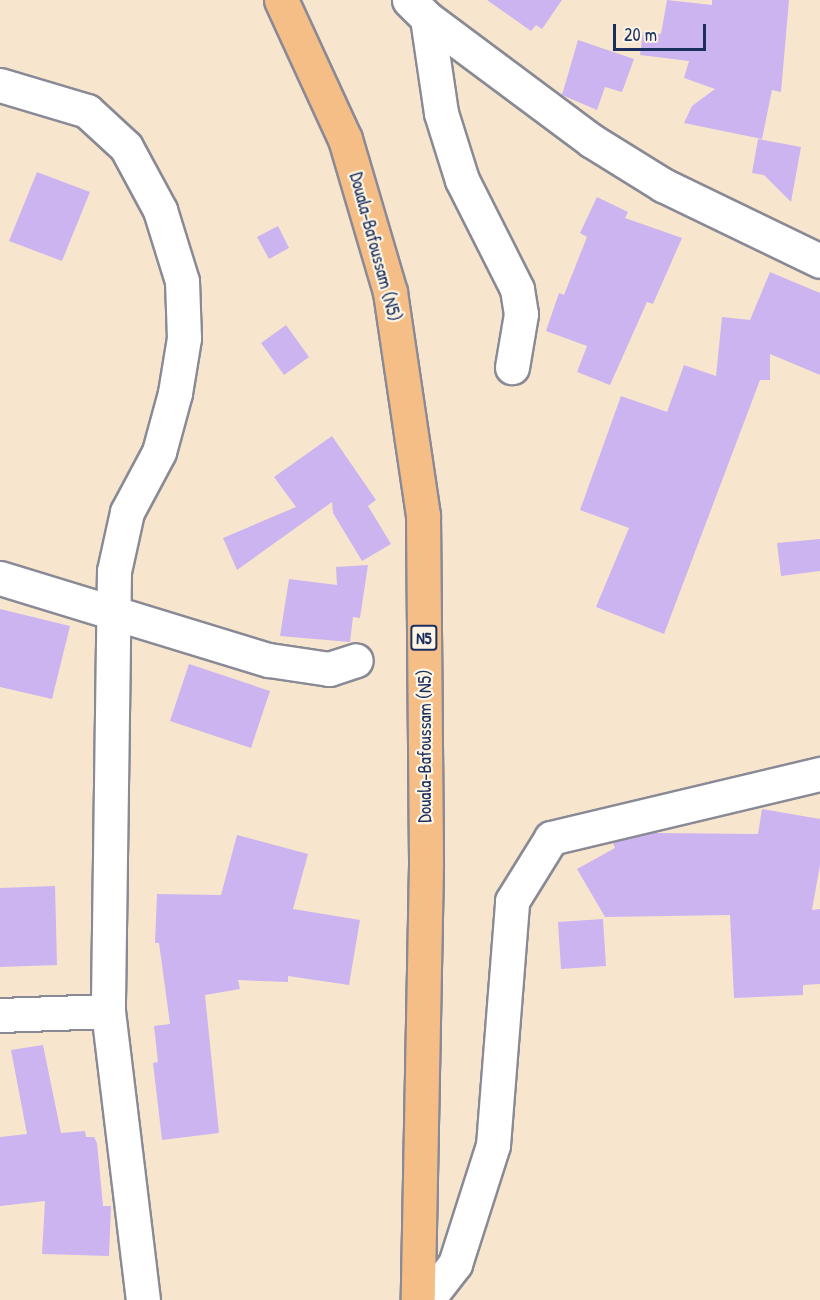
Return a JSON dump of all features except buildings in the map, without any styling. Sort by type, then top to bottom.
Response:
[{"type":"highway","name":"Douala-Bafoussam (N5)","points":[[281,0],[345,139],[390,291],[423,515],[426,865],[418,1300]]},
{"type":"street","points":[[418,9],[602,148],[663,185],[820,261]]},
{"type":"street","points":[[418,9],[441,113],[459,171],[517,289],[521,314],[512,367]]},
{"type":"street","points":[[0,85],[87,111],[126,147],[160,210],[182,281],[184,338],[176,393],[159,452],[127,512],[114,571],[108,1011],[143,1300]]},
{"type":"street","points":[[0,578],[269,660],[329,669],[356,660]]},
{"type":"street","points":[[427,1300],[455,1264],[493,1146],[512,901],[550,838],[820,774]]},
{"type":"street","points":[[0,1015],[108,1011]]}]
